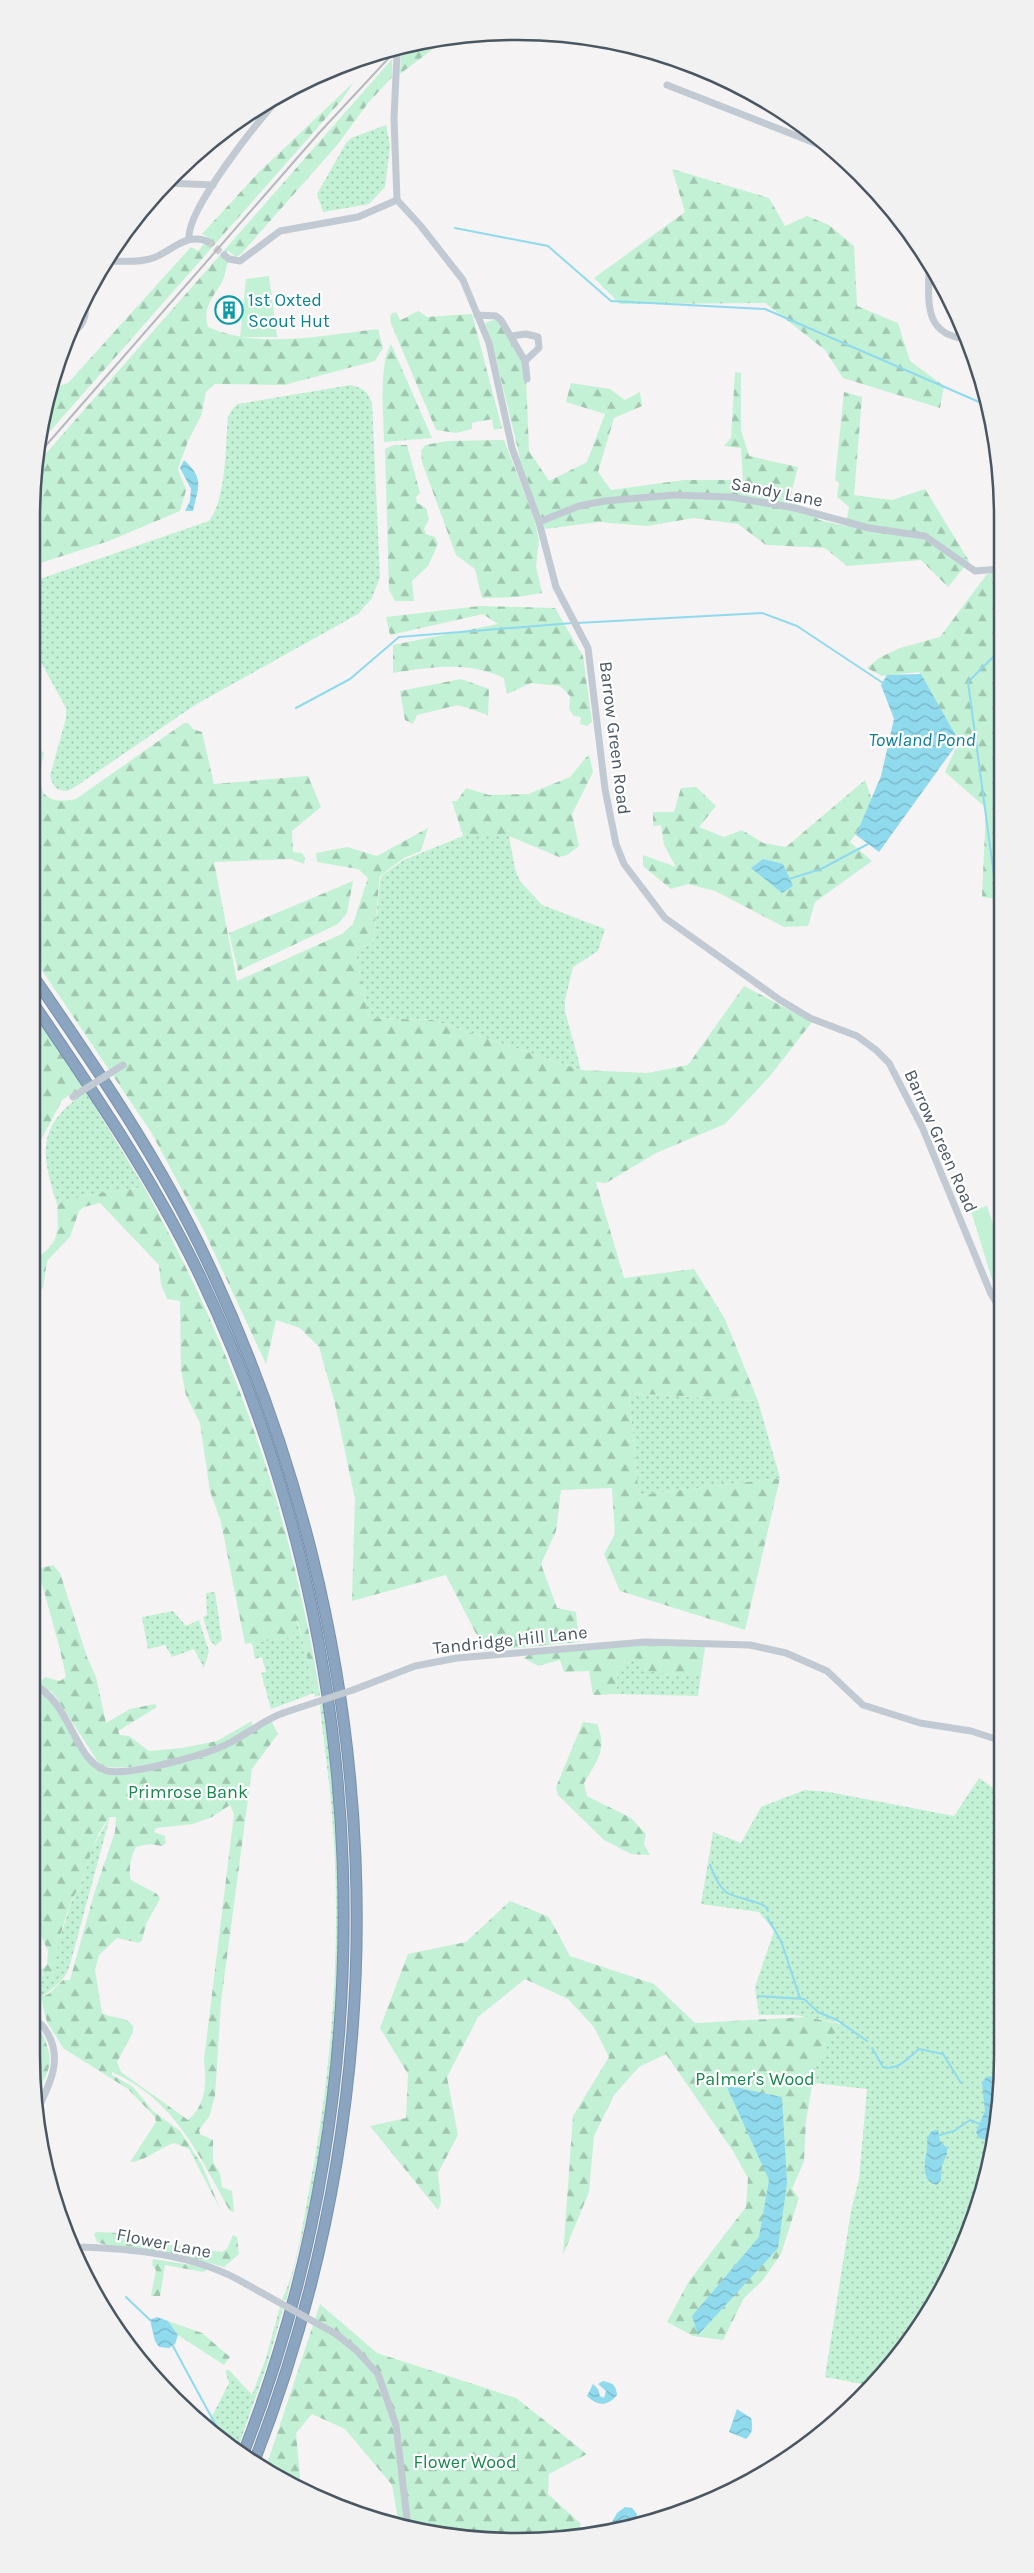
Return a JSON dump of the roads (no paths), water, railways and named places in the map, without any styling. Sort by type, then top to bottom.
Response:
[{"type":"highway","points":[[40,986],[113,1095],[158,1169],[207,1260],[243,1341],[276,1429],[305,1524],[328,1617],[344,1710],[352,1793],[358,1902],[356,1988],[346,2102],[333,2188],[313,2280],[285,2375],[256,2456]]},
{"type":"highway","points":[[40,1013],[131,1148],[175,1226],[226,1333],[260,1422],[287,1505],[308,1590],[330,1711],[340,1800],[344,1909],[342,2006],[334,2094],[315,2210],[295,2295],[270,2379],[245,2448]]},
{"type":"street","points":[[224,256],[240,261],[280,232],[358,217],[397,200],[394,118],[397,55]]},
{"type":"street","points":[[666,85],[807,139]]},
{"type":"street","points":[[189,239],[190,224],[213,185],[259,116]]},
{"type":"street","points":[[177,183],[213,185]]},
{"type":"street","name":"Barrow Green Road","points":[[397,200],[420,225],[463,280],[489,343],[512,448],[539,522],[556,587],[588,648],[605,789],[616,844],[624,864],[665,918],[780,1000],[810,1018],[857,1036],[876,1050],[889,1063],[923,1129],[994,1299]]},
{"type":"street","points":[[115,260],[154,258],[189,239],[198,238],[207,241]]},
{"type":"street","points":[[929,277],[928,308],[933,320],[943,332],[960,338]]},
{"type":"street","points":[[477,315],[496,316],[501,320],[525,361],[527,379]]},
{"type":"street","points":[[511,336],[526,334],[538,337],[539,348],[525,361]]},
{"type":"street","name":"Sandy Lane","points":[[539,522],[579,506],[604,501],[674,495],[730,497],[795,508],[869,528],[925,536],[975,571],[994,569]]},
{"type":"street","points":[[73,1097],[123,1065]]},
{"type":"street","name":"Tandridge Hill Lane","points":[[40,1688],[58,1704],[86,1754],[97,1767],[108,1771],[122,1772],[156,1766],[218,1748],[264,1720],[363,1687],[416,1666],[457,1658],[645,1642],[750,1645],[786,1653],[827,1671],[863,1705],[920,1724],[971,1732],[994,1739]]},
{"type":"street","points":[[40,2024],[46,2030],[55,2050],[56,2060],[42,2098]]},
{"type":"street","name":"Flower Lane","points":[[80,2247],[105,2247],[181,2259],[211,2266],[336,2334],[356,2350],[378,2374],[396,2424],[407,2520]]},
{"type":"water","points":[[184,460],[191,467],[197,478],[198,489],[193,511],[185,511],[190,501],[191,489],[180,468]]},
{"type":"water","name":"Towland Pond","points":[[921,674],[959,741],[879,852],[856,835],[881,776],[894,719],[881,685],[887,675]]},
{"type":"water","points":[[763,859],[783,864],[793,886],[782,893],[751,868]]},
{"type":"water","points":[[986,2077],[993,2077],[986,2140],[979,2138],[976,2132],[985,2111],[982,2083]]},
{"type":"water","points":[[726,2085],[782,2097],[787,2183],[778,2248],[698,2335],[692,2316],[759,2237],[769,2180]]},
{"type":"water","points":[[938,2130],[940,2141],[947,2148],[947,2154],[942,2165],[941,2180],[937,2185],[928,2180],[925,2165],[928,2136],[932,2131]]},
{"type":"water","points":[[157,2317],[168,2321],[178,2335],[175,2344],[169,2348],[159,2347],[155,2341],[150,2320]]},
{"type":"water","points":[[603,2381],[613,2385],[617,2395],[610,2402],[602,2404],[594,2402],[587,2396],[593,2384],[598,2389],[600,2396],[604,2398],[606,2391],[598,2384]]},
{"type":"water","points":[[737,2409],[751,2418],[752,2430],[746,2439],[729,2432]]},
{"type":"water","points":[[625,2507],[632,2508],[637,2514],[636,2518],[611,2524],[617,2513]]},
{"type":"waterway","points":[[455,228],[548,246],[611,301],[765,309],[980,402]]},
{"type":"waterway","points":[[577,623],[762,613],[797,626],[883,683]]},
{"type":"waterway","points":[[296,708],[350,679],[399,637],[573,623]]},
{"type":"waterway","points":[[994,656],[968,682],[994,876]]},
{"type":"waterway","points":[[959,741],[976,743]]},
{"type":"waterway","points":[[789,879],[821,869],[868,844]]},
{"type":"waterway","points":[[710,1865],[718,1883],[726,1892],[736,1897],[757,1902],[768,1911]]},
{"type":"waterway","points":[[767,1917],[781,1941],[800,1998]]},
{"type":"waterway","points":[[758,1996],[804,1999],[818,2012],[837,2020],[867,2041]]},
{"type":"waterway","points":[[872,2048],[883,2067],[888,2068],[902,2063],[919,2049],[943,2054],[961,2083]]},
{"type":"waterway","points":[[940,2135],[954,2131],[970,2120],[980,2124]]},
{"type":"waterway","points":[[126,2297],[150,2320]]},
{"type":"waterway","points":[[173,2346],[216,2426]]},
{"type":"tunnel","points":[[207,241],[224,255]]},
{"type":"railway","points":[[45,446],[319,133],[389,57]]},
{"type":"place","name":"1st Oxted Scout Hut","points":[[229,310]]},
{"type":"park label","name":"Primrose Bank","points":[[188,1792]]},
{"type":"park label","name":"Palmer's Wood","points":[[755,2079]]},
{"type":"park label","name":"Flower Wood","points":[[465,2462]]}]
